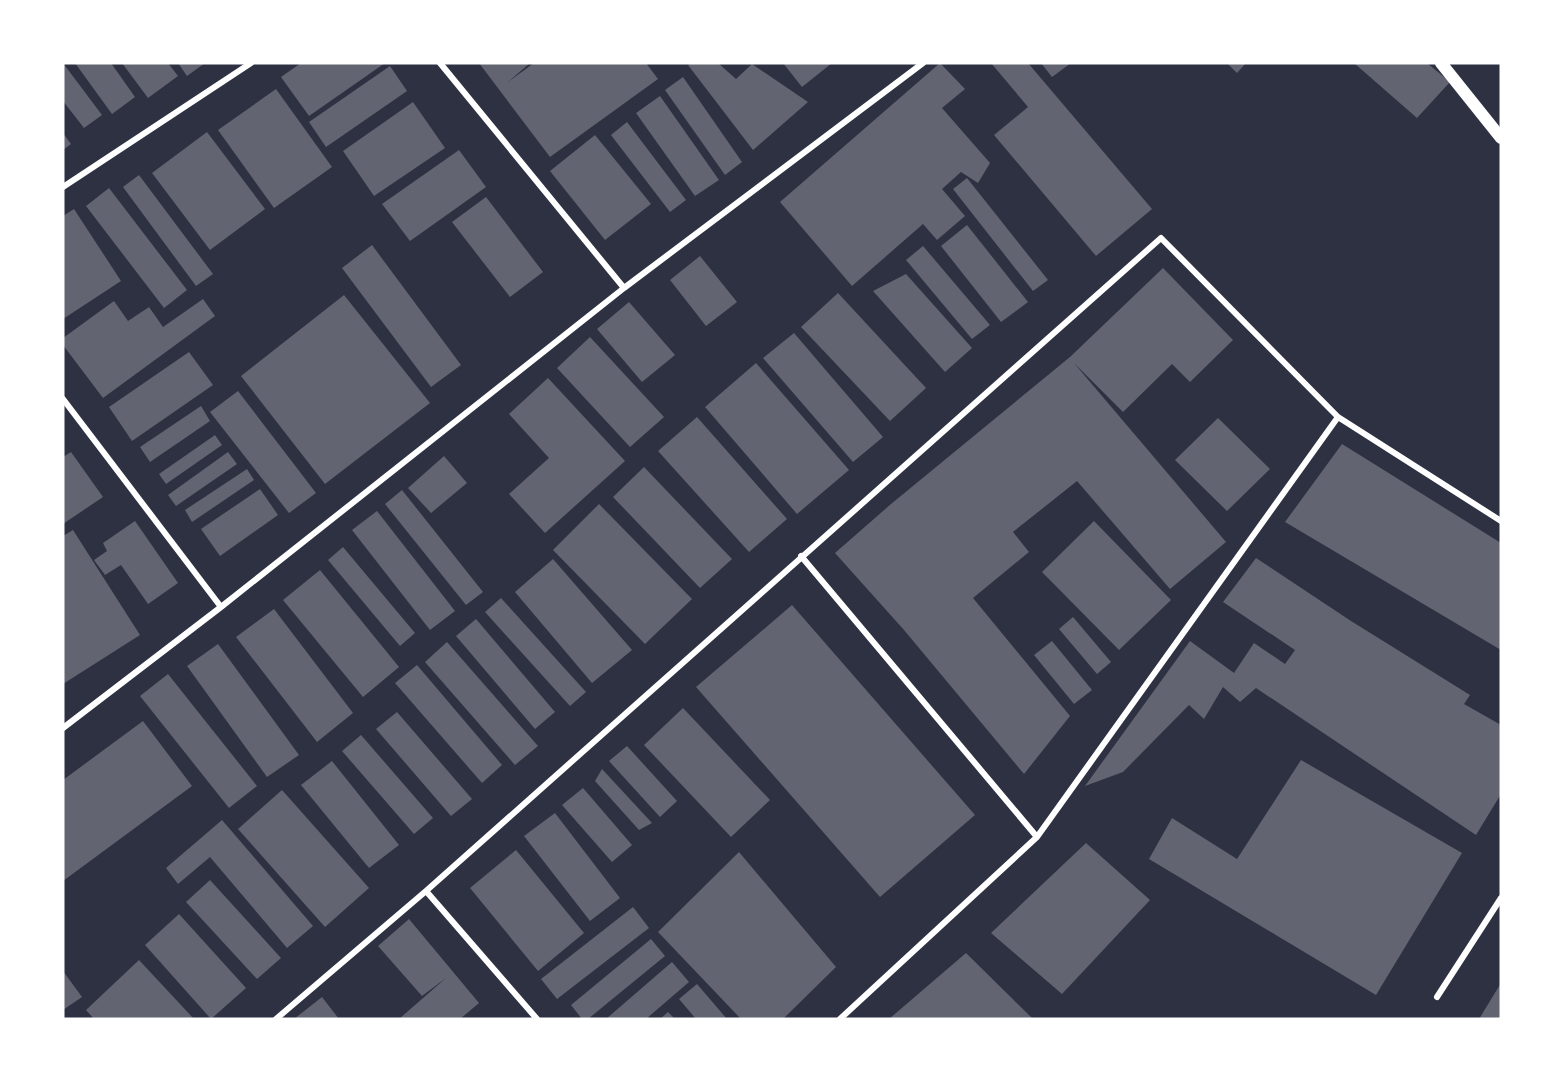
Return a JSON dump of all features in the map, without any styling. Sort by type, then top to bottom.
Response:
[{"type":"main road","points":[[1441,63],[1501,138]]},
{"type":"street","points":[[63,187],[250,63]]},
{"type":"street","points":[[440,63],[624,288]]},
{"type":"street","points":[[63,728],[221,607],[624,288],[923,63]]},
{"type":"street","points":[[276,1019],[426,891],[1161,238],[1338,417],[1501,521]]},
{"type":"street","points":[[63,399],[221,607]]},
{"type":"street","points":[[840,1019],[1037,837],[1338,417]]},
{"type":"street","points":[[801,556],[1037,837]]},
{"type":"street","points":[[426,891],[537,1019]]},
{"type":"street","points":[[1437,997],[1501,898]]},
{"type":"building","points":[[63,63],[102,115],[84,128],[63,101]]},
{"type":"building","points":[[75,63],[111,63],[135,97],[112,114]]},
{"type":"building","points":[[122,63],[168,63],[178,76],[148,98]]},
{"type":"building","points":[[178,63],[205,63],[187,76]]},
{"type":"building","points":[[301,63],[385,63],[309,116],[281,77]]},
{"type":"building","points":[[479,63],[530,63],[508,82],[534,63],[646,63],[658,79],[550,157]]},
{"type":"building","points":[[718,63],[736,79],[752,64],[808,102],[753,150],[688,65]]},
{"type":"building","points":[[783,63],[832,63],[802,87]]},
{"type":"building","points":[[940,63],[965,89],[942,108],[990,163],[978,183],[961,172],[942,189],[965,216],[937,240],[923,224],[852,286],[780,202]]},
{"type":"building","points":[[991,63],[1028,63],[1152,209],[1096,256],[994,135],[1028,107]]},
{"type":"building","points":[[1041,63],[1071,63],[1052,77]]},
{"type":"building","points":[[1227,63],[1246,63],[1237,73]]},
{"type":"building","points":[[1354,63],[1427,63],[1450,82],[1417,118]]},
{"type":"building","points":[[390,66],[407,91],[326,147],[309,122]]},
{"type":"building","points":[[683,77],[742,162],[725,175],[665,90]]},
{"type":"building","points":[[276,89],[332,167],[274,208],[218,130]]},
{"type":"building","points":[[660,96],[719,180],[695,196],[636,113]]},
{"type":"building","points":[[413,102],[445,148],[374,196],[343,151]]},
{"type":"building","points":[[627,122],[686,200],[670,212],[611,135]]},
{"type":"building","points":[[207,132],[265,209],[210,250],[152,173]]},
{"type":"building","points":[[63,133],[71,144],[63,150]]},
{"type":"building","points":[[595,135],[651,204],[605,240],[550,171]]},
{"type":"building","points":[[459,150],[486,187],[410,241],[382,204]]},
{"type":"building","points":[[139,175],[213,274],[196,286],[123,187]]},
{"type":"building","points":[[967,178],[1048,280],[1033,291],[953,189]]},
{"type":"building","points":[[109,188],[187,290],[164,308],[86,206]]},
{"type":"building","points":[[486,197],[543,272],[510,297],[452,222]]},
{"type":"building","points":[[74,209],[121,281],[63,319],[63,216]]},
{"type":"building","points":[[967,225],[1028,302],[1001,322],[941,246]]},
{"type":"building","points":[[372,245],[461,365],[431,387],[342,268]]},
{"type":"building","points":[[923,246],[990,325],[972,339],[906,260]]},
{"type":"building","points":[[700,256],[737,302],[706,326],[670,280]]},
{"type":"building","points":[[1163,268],[1233,340],[1190,382],[1172,364],[1123,412],[1074,363],[1226,542],[1170,589],[1077,481],[1013,532],[1029,552],[973,598],[1070,716],[1024,774],[904,630],[835,553],[1070,357]]},
{"type":"building","points":[[906,274],[972,348],[945,372],[873,291]]},
{"type":"building","points":[[838,293],[926,388],[890,421],[801,327]]},
{"type":"building","points":[[344,295],[430,403],[325,484],[241,376]]},
{"type":"building","points":[[203,299],[215,316],[103,398],[63,345],[63,338],[114,301],[128,321],[149,307],[163,327]]},
{"type":"building","points":[[629,302],[675,355],[642,382],[597,329]]},
{"type":"building","points":[[794,333],[883,437],[853,462],[763,358]]},
{"type":"building","points":[[590,337],[664,417],[630,447],[557,368]]},
{"type":"building","points":[[189,352],[213,385],[132,441],[109,407]]},
{"type":"building","points":[[756,363],[849,470],[797,514],[705,407]]},
{"type":"building","points":[[548,378],[625,461],[545,533],[509,494],[549,458],[509,414]]},
{"type":"building","points":[[238,391],[316,493],[289,513],[210,412]]},
{"type":"building","points":[[201,406],[210,421],[150,462],[140,447]]},
{"type":"building","points":[[697,417],[787,519],[749,552],[658,451]]},
{"type":"building","points":[[1218,418],[1270,469],[1227,511],[1175,460]]},
{"type":"building","points":[[215,435],[222,445],[166,484],[159,474]]},
{"type":"building","points":[[1342,444],[1501,543],[1501,650],[1285,522]]},
{"type":"building","points":[[71,452],[103,497],[63,524],[63,457]]},
{"type":"building","points":[[228,452],[237,464],[176,506],[168,495]]},
{"type":"building","points":[[444,456],[467,483],[431,513],[408,488]]},
{"type":"building","points":[[644,467],[732,559],[700,588],[613,497]]},
{"type":"building","points":[[247,469],[254,480],[192,522],[185,510]]},
{"type":"building","points":[[260,489],[278,515],[220,556],[201,529]]},
{"type":"building","points":[[402,490],[483,592],[466,605],[385,504]]},
{"type":"building","points":[[599,504],[692,599],[645,644],[553,550]]},
{"type":"building","points":[[377,511],[455,611],[430,630],[352,530]]},
{"type":"building","points":[[135,521],[178,583],[148,604],[121,565],[105,575],[94,560],[107,551],[103,543]]},
{"type":"building","points":[[1094,521],[1171,600],[1119,650],[1042,572]]},
{"type":"building","points":[[73,530],[140,635],[63,684],[63,536]]},
{"type":"building","points":[[343,547],[415,633],[400,646],[328,560]]},
{"type":"building","points":[[1256,558],[1351,621],[1470,695],[1464,704],[1501,725],[1501,794],[1476,835],[1256,688],[1240,702],[1223,687],[1204,719],[1189,705],[1123,772],[1085,786],[1190,641],[1234,673],[1254,643],[1285,664],[1295,650],[1223,602]]},
{"type":"building","points":[[553,559],[632,650],[592,683],[515,592]]},
{"type":"building","points":[[320,570],[399,667],[363,697],[283,600]]},
{"type":"building","points":[[501,598],[586,692],[570,706],[485,612]]},
{"type":"building","points":[[792,605],[975,815],[880,897],[696,687]]},
{"type":"building","points":[[274,609],[353,713],[317,742],[236,637]]},
{"type":"building","points":[[1073,617],[1111,662],[1097,674],[1059,629]]},
{"type":"building","points":[[476,619],[555,712],[535,729],[456,636]]},
{"type":"building","points":[[1052,641],[1092,690],[1074,704],[1034,655]]},
{"type":"building","points":[[447,642],[538,746],[515,765],[425,662]]},
{"type":"building","points":[[218,644],[299,755],[267,777],[187,666]]},
{"type":"building","points":[[417,665],[502,765],[482,783],[395,683]]},
{"type":"building","points":[[168,674],[257,786],[229,808],[140,696]]},
{"type":"building","points":[[683,708],[770,800],[731,837],[644,745]]},
{"type":"building","points":[[397,712],[472,799],[451,816],[376,729]]},
{"type":"building","points":[[143,721],[192,786],[63,881],[63,780]]},
{"type":"building","points":[[361,735],[433,818],[414,834],[342,751]]},
{"type":"building","points":[[627,746],[677,801],[660,817],[609,761]]},
{"type":"building","points":[[1301,760],[1462,853],[1376,995],[1149,859],[1172,818],[1237,859]]},
{"type":"building","points":[[332,761],[399,845],[369,868],[301,785]]},
{"type":"building","points":[[602,769],[652,823],[639,830],[595,781]]},
{"type":"building","points":[[583,788],[632,845],[612,862],[562,805]]},
{"type":"building","points":[[282,790],[369,888],[325,927],[238,829]]},
{"type":"building","points":[[555,813],[620,898],[590,921],[524,836]]},
{"type":"building","points":[[222,820],[313,926],[287,948],[210,857],[178,884],[166,868]]},
{"type":"building","points":[[1086,843],[1150,900],[1062,994],[991,933]]},
{"type":"building","points":[[516,850],[584,933],[538,971],[470,888]]},
{"type":"building","points":[[739,852],[836,967],[783,1019],[741,1019],[658,932]]},
{"type":"building","points":[[210,880],[281,958],[257,979],[186,902]]},
{"type":"building","points":[[633,907],[649,928],[557,999],[541,979]]},
{"type":"building","points":[[179,914],[246,988],[211,1019],[145,945]]},
{"type":"building","points":[[409,919],[479,1003],[460,1019],[399,1019],[446,978],[422,996],[378,946]]},
{"type":"building","points":[[651,939],[665,956],[588,1019],[582,1019],[571,1005]]},
{"type":"building","points":[[966,953],[1032,1018],[889,1019]]},
{"type":"building","points":[[139,960],[194,1019],[94,1019],[86,1010]]},
{"type":"building","points":[[672,962],[689,982],[646,1019],[606,1019]]},
{"type":"building","points":[[63,971],[82,997],[63,1010]]},
{"type":"building","points":[[1501,983],[1501,1019],[1479,1019]]},
{"type":"building","points":[[697,984],[727,1019],[696,1019],[679,999]]},
{"type":"building","points":[[322,997],[339,1019],[294,1019]]},
{"type":"building","points":[[668,1012],[675,1019],[660,1019]]}]
